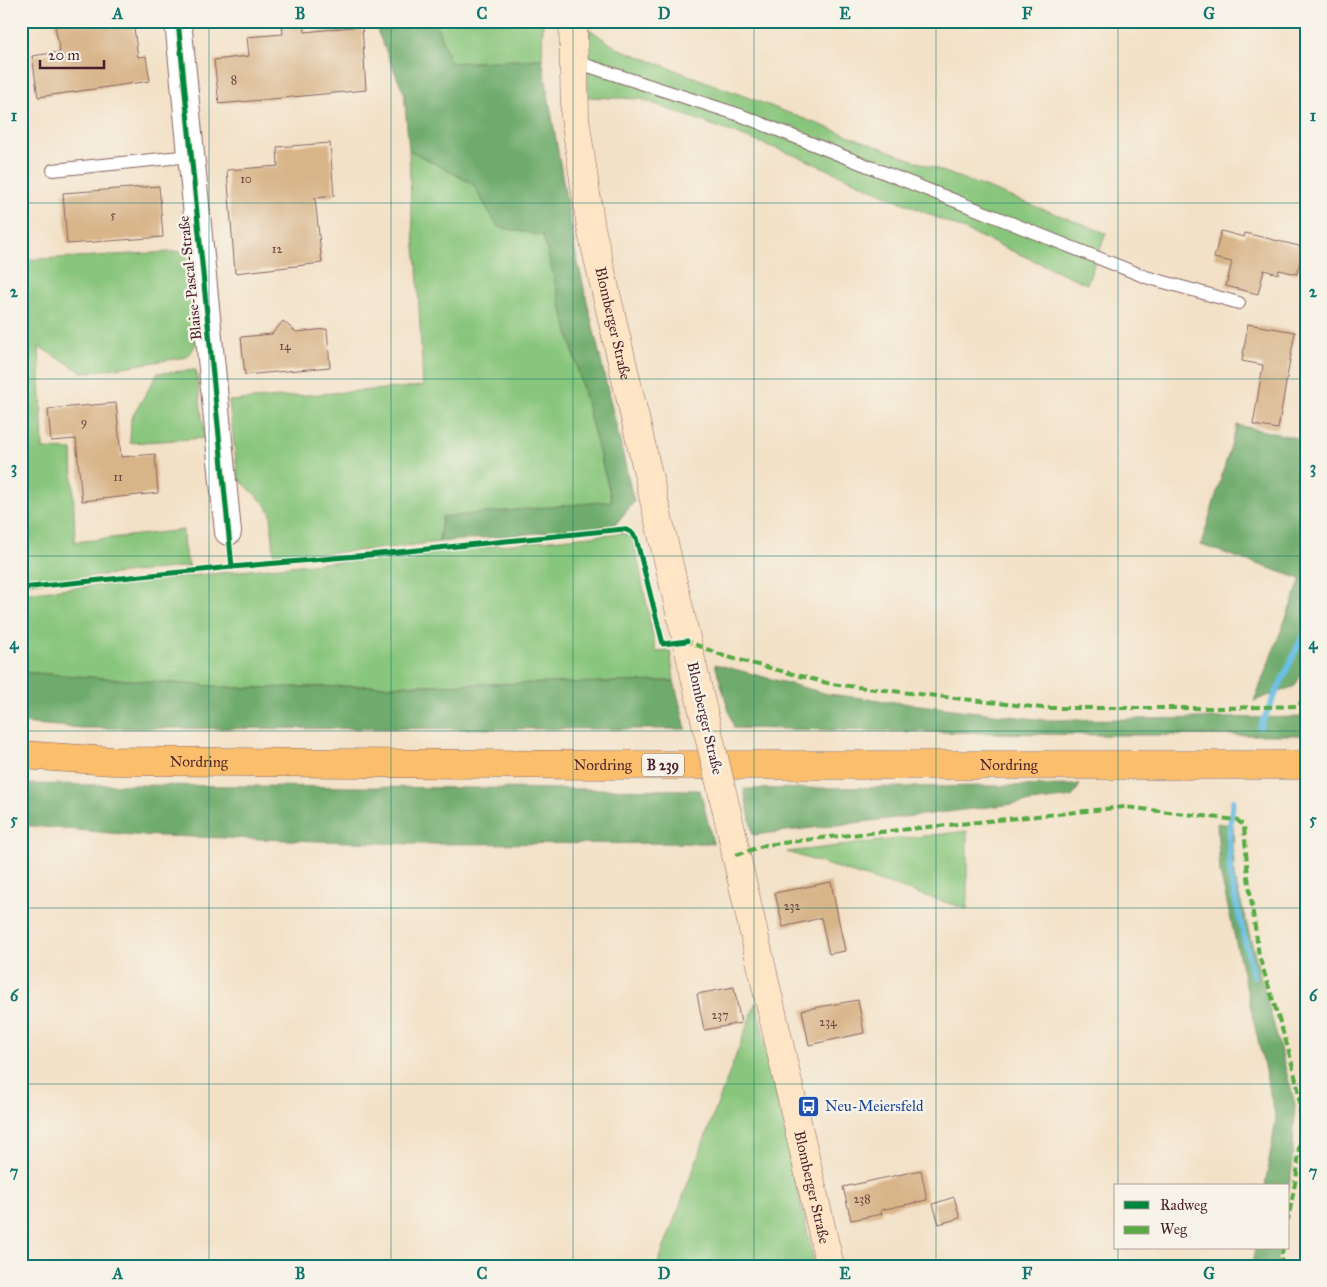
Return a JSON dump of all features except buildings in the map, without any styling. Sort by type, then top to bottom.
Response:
[{"type":"main road","name":"Blomberger Straße","points":[[573,21],[575,118],[590,228],[733,838],[830,1266]]},
{"type":"main road","name":"Nordring","points":[[21,755],[113,761],[592,765],[1306,764]]},
{"type":"street","name":"Blaise-Pascal-Straße","points":[[178,21],[228,532]]},
{"type":"lane","points":[[573,61],[740,115],[1146,277],[1239,303]]},
{"type":"lane","points":[[53,170],[191,156]]},
{"type":"green space","points":[[373,21],[435,21],[451,63],[542,59],[575,250],[634,502],[614,526],[439,542],[442,517],[612,501],[543,236],[498,227],[473,184],[409,150],[404,93]]},
{"type":"green space","points":[[435,21],[543,21],[542,59],[450,63]]},
{"type":"green space","points":[[589,29],[617,48],[1106,233],[1087,284],[802,158],[641,99],[588,97]]},
{"type":"green space","points":[[409,150],[473,184],[498,227],[543,235],[612,502],[584,506],[442,517],[439,542],[368,550],[274,557],[271,514],[266,505],[238,478],[229,401],[423,386]]},
{"type":"green space","points":[[189,251],[197,343],[187,357],[84,373],[39,347],[43,449],[72,450],[75,542],[183,530],[184,549],[190,566],[21,584],[21,260]]},
{"type":"green space","points":[[196,370],[205,438],[130,443],[131,419],[158,373]]},
{"type":"green space","points":[[1306,421],[1306,664],[1295,686],[1254,701],[1301,579],[1201,545],[1237,425],[1301,439]]},
{"type":"green space","points":[[621,533],[630,535],[634,540],[656,652],[670,651],[674,681],[240,688],[21,672],[21,593]]},
{"type":"green space","points":[[715,664],[828,694],[1044,720],[1306,717],[1306,735],[1100,735],[734,728]]},
{"type":"green space","points":[[21,672],[240,688],[674,681],[686,729],[83,728],[21,723]]},
{"type":"green space","points":[[21,784],[700,790],[713,843],[413,844],[133,835],[21,825]]},
{"type":"green space","points":[[1080,785],[1072,797],[753,835],[744,789]]},
{"type":"green space","points":[[1217,823],[1233,825],[1234,877],[1295,1104],[1292,1168],[1289,1184],[1265,1184],[1276,1119],[1220,872]]},
{"type":"green space","points":[[967,831],[967,909],[787,852]]},
{"type":"green space","points":[[756,1002],[815,1266],[657,1266]]},
{"type":"green space","points":[[1255,1250],[1279,1250],[1276,1266],[1252,1266]]},
{"type":"waterway","points":[[1260,727],[1306,629]]},
{"type":"waterway","points":[[1233,801],[1229,835],[1230,876],[1253,976]]},
{"type":"marked path","points":[[684,642],[687,641],[724,656],[831,684],[1042,708],[1299,706],[1306,691]]},
{"type":"marked path","points":[[736,855],[766,845],[821,838],[1125,807],[1237,820],[1244,826],[1248,877],[1259,956],[1288,1048],[1298,1088],[1301,1121],[1297,1173],[1290,1210]]},
{"type":"marked path","points":[[1280,1266],[1283,1250]]},
{"type":"cycle path","points":[[178,21],[232,567],[624,529],[631,532],[636,538],[663,644],[687,641]]},
{"type":"cycle path","points":[[21,588],[232,567]]},
{"type":"place","name":"Neu-Meiersfeld","points":[[809,1106]]}]
